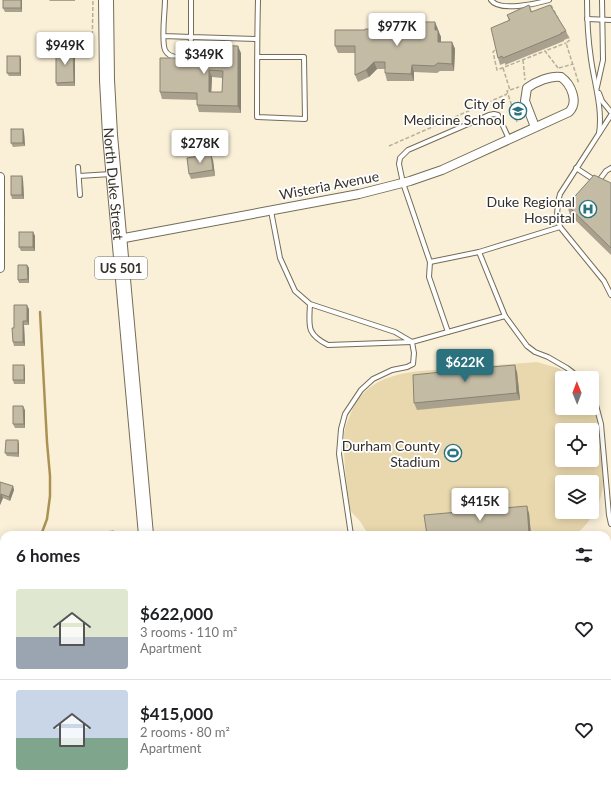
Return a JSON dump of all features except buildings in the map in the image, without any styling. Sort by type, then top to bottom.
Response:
[{"type":"highway","name":"North Duke Street","points":[[106,0],[107,80],[113,174],[146,531]]},
{"type":"street","name":"Wisteria Avenue","points":[[119,239],[359,194],[403,183],[442,170],[566,113],[573,108],[574,102],[571,90],[561,77],[551,78],[533,84],[527,88],[525,92],[525,101],[535,126]]},
{"type":"street","points":[[0,177],[0,216]]},
{"type":"street","points":[[0,219],[0,268]]},
{"type":"lane","points":[[165,0],[165,50],[168,54],[179,57],[185,56],[189,51],[191,37],[191,0]]},
{"type":"lane","points":[[257,57],[304,57],[305,119],[256,117],[257,57],[258,39],[258,0]]},
{"type":"lane","points":[[491,0],[493,3],[501,6],[512,6],[549,0]]},
{"type":"lane","points":[[587,0],[587,19],[591,59],[597,90],[600,126],[598,135]]},
{"type":"lane","points":[[602,0],[602,60],[597,90],[602,101],[611,112]]},
{"type":"lane","points":[[587,19],[611,20]]},
{"type":"lane","points":[[164,36],[258,39]]},
{"type":"lane","points":[[448,332],[429,277],[430,262],[403,183],[399,164],[400,158],[408,150],[494,114],[498,116],[509,139]]},
{"type":"lane","points":[[611,115],[560,194],[557,215],[560,227],[604,281],[611,295]]},
{"type":"lane","points":[[78,167],[80,195]]},
{"type":"lane","points":[[576,168],[603,185]]},
{"type":"lane","points":[[598,182],[606,171],[611,168]]},
{"type":"lane","points":[[79,176],[113,174]]},
{"type":"lane","points":[[271,210],[280,258],[295,291],[310,304],[395,332],[412,342],[414,353],[413,364],[407,368],[392,370],[373,379],[361,390],[345,414],[341,429],[339,454],[350,531]]},
{"type":"lane","points":[[430,262],[479,252],[560,227]]},
{"type":"lane","points":[[479,252],[505,316],[527,346],[535,352],[548,357],[571,371]]},
{"type":"lane","points":[[310,304],[309,329],[317,340],[328,345],[412,342],[505,316]]},
{"type":"lane","points":[[599,415],[601,424],[611,524]]},
{"type":"path","points":[[92,53],[93,0]]},
{"type":"path","points":[[551,5],[559,19]]},
{"type":"path","points":[[495,50],[497,70],[566,43],[570,40],[566,33]]},
{"type":"path","points":[[566,43],[579,84]]},
{"type":"path","points":[[545,51],[558,68]]},
{"type":"path","points":[[523,60],[525,80]]},
{"type":"path","points":[[504,68],[510,90]]},
{"type":"path","points":[[389,146],[508,94]]},
{"type":"shaded area","name":"Durham County Stadium","points":[[537,362],[558,368],[563,371],[555,371],[555,415],[596,415],[597,423],[555,423],[555,467],[599,467],[599,438],[603,471],[603,486],[599,502],[599,475],[555,475],[555,519],[591,519],[580,531],[366,531],[352,512],[350,509],[344,454],[344,433],[351,413],[360,398],[371,387],[398,375],[430,370],[462,368],[468,364],[469,367]]},
{"type":"waterway","points":[[40,312],[50,476],[50,496],[47,519],[42,531]]},
{"type":"place","name":"City of Medicine School","points":[[518,111]]},
{"type":"place","name":"Duke Regional Hospital","points":[[588,209]]},
{"type":"place","name":"Durham County Stadium","points":[[453,453]]}]
